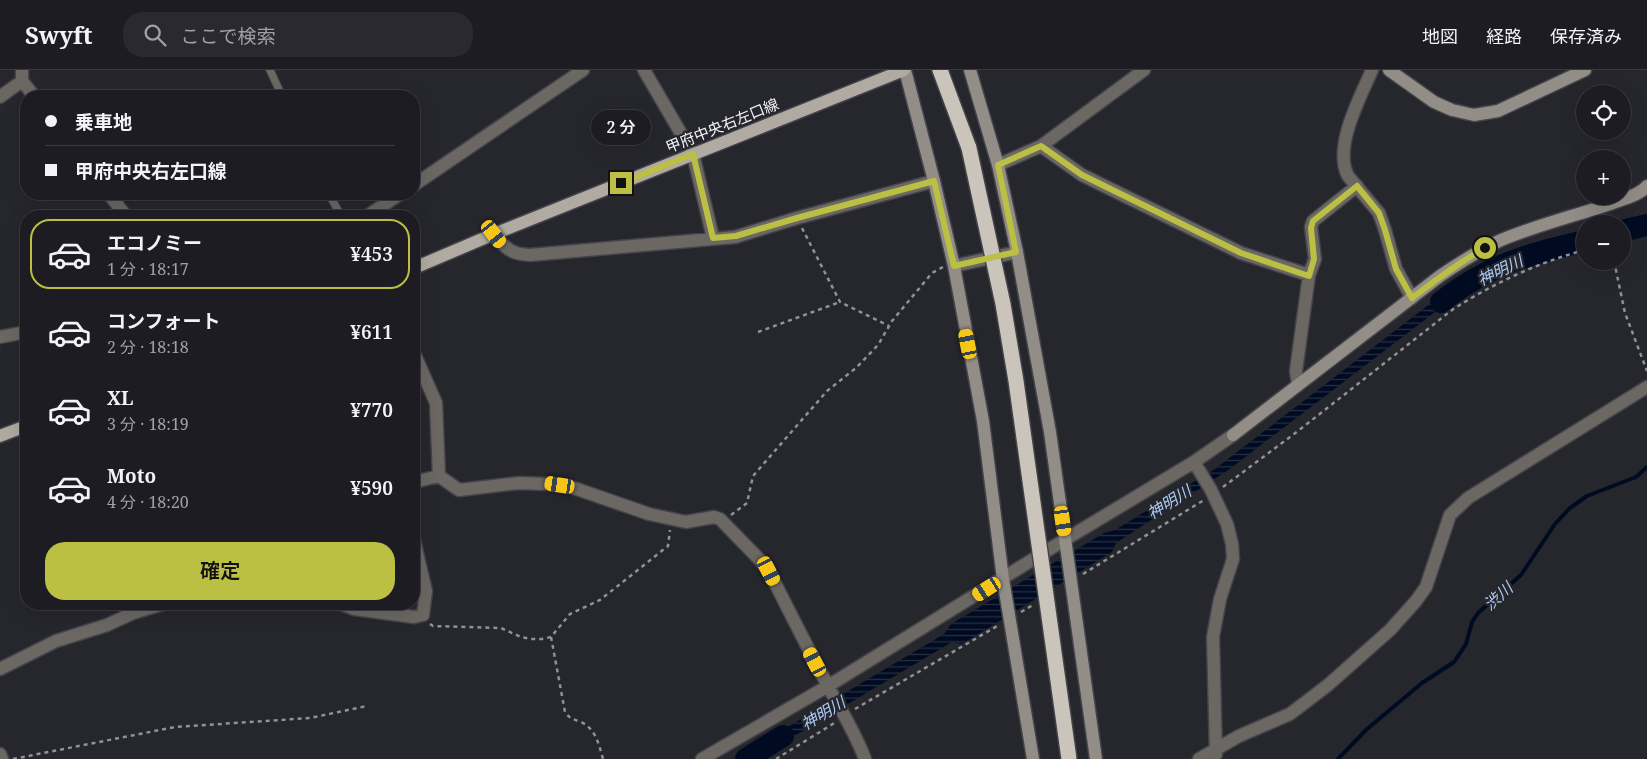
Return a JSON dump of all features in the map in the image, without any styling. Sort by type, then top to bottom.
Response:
[{"type":"highway","points":[[940,70],[969,148]]},
{"type":"highway","points":[[950,70],[1001,295],[1016,381],[1069,759]]},
{"type":"main road","name":"甲府中央右左口線","points":[[420,265],[904,70]]},
{"type":"main road","points":[[0,436],[20,428]]},
{"type":"street","points":[[420,181],[583,70]]},
{"type":"street","points":[[644,70],[693,154],[713,238]]},
{"type":"street","points":[[904,70],[934,181],[954,266],[983,421],[1003,585],[1033,759]]},
{"type":"street","points":[[970,70],[998,165],[1050,432],[1072,577],[1096,759]]},
{"type":"street","points":[[998,165],[1041,146],[1144,70]]},
{"type":"street","points":[[1372,70],[1349,124],[1344,152],[1345,170],[1379,213],[1396,269],[1412,298]]},
{"type":"street","points":[[1389,70],[1434,102],[1452,110],[1474,115],[1498,111],[1585,70]]},
{"type":"street","points":[[0,98],[22,76],[30,90]]},
{"type":"street","points":[[1041,146],[1082,175],[1241,253],[1309,276]]},
{"type":"street","points":[[494,234],[505,248],[518,254],[530,255],[736,236],[934,181]]},
{"type":"street","points":[[1298,385],[1296,371],[1309,276],[1314,259],[1311,228],[1313,221],[1357,186]]},
{"type":"street","points":[[702,759],[829,688],[1003,585],[1196,465],[1440,276],[1470,256],[1500,241],[1625,199],[1644,190],[1647,186]]},
{"type":"street","points":[[114,200],[121,210]]},
{"type":"street","points":[[376,210],[391,200]]},
{"type":"street","points":[[954,266],[1016,252]]},
{"type":"street","points":[[0,337],[20,333]]},
{"type":"street","points":[[420,366],[436,403],[439,476]]},
{"type":"street","points":[[1199,759],[1216,754],[1239,736],[1290,714],[1328,685],[1390,630],[1426,587],[1450,515],[1468,498],[1647,387]]},
{"type":"street","points":[[1196,465],[1212,492],[1227,524],[1234,559],[1220,599],[1213,638],[1216,754]]},
{"type":"street","points":[[420,481],[439,476],[459,490],[519,483],[571,487],[649,514],[686,522],[714,517],[723,522],[769,571],[829,688],[845,714],[865,759]]},
{"type":"street","points":[[362,610],[414,617],[423,615],[426,591],[420,566]]},
{"type":"street","points":[[0,669],[56,641],[107,625],[143,610]]},
{"type":"street","points":[[0,754],[2,759]]},
{"type":"lane","points":[[270,70],[279,90]]},
{"type":"path","points":[[797,218],[840,302],[889,326]]},
{"type":"path","points":[[1072,577],[1212,492],[1298,432],[1452,310],[1475,295],[1524,272],[1576,253]]},
{"type":"path","points":[[723,522],[747,503],[753,476],[827,391],[856,368],[878,345],[889,326],[932,273],[942,267],[954,266]]},
{"type":"path","points":[[1616,270],[1625,313],[1647,371]]},
{"type":"path","points":[[758,332],[840,302]]},
{"type":"path","points":[[423,615],[432,626],[500,628],[526,638],[542,639],[552,637],[570,614],[600,600],[668,546],[671,519]]},
{"type":"path","points":[[776,759],[845,714],[1009,616],[1033,605]]},
{"type":"path","points":[[552,637],[565,712],[571,719],[590,727],[597,739],[603,759]]},
{"type":"path","points":[[12,759],[175,727],[310,718],[367,706]]},
{"type":"water","points":[[1463,280],[1469,290],[1439,309],[1227,471],[1116,543],[1112,552],[962,644],[952,642],[759,757],[754,747],[944,634],[951,624],[1104,533],[1115,530],[1215,469]]},
{"type":"waterway","name":"神明川","points":[[1631,229],[1647,225]]},
{"type":"waterway","name":"神明川","points":[[1441,302],[1459,289],[1501,266],[1537,253],[1576,243]]},
{"type":"waterway","name":"渋川","points":[[1338,759],[1367,729],[1422,683],[1454,662],[1466,644],[1472,622],[1478,613],[1521,575],[1555,524],[1570,508],[1587,496],[1636,477],[1647,467]]},
{"type":"waterway","name":"神明川","points":[[746,759],[783,736]]},
{"type":"route","points":[[621,183],[693,154],[713,238],[736,236],[934,181],[954,266],[1016,252],[998,165],[1041,146],[1082,175],[1241,253],[1309,276],[1314,259],[1311,228],[1313,221],[1357,186],[1379,213],[1396,269],[1412,298],[1440,276],[1485,248]]}]
